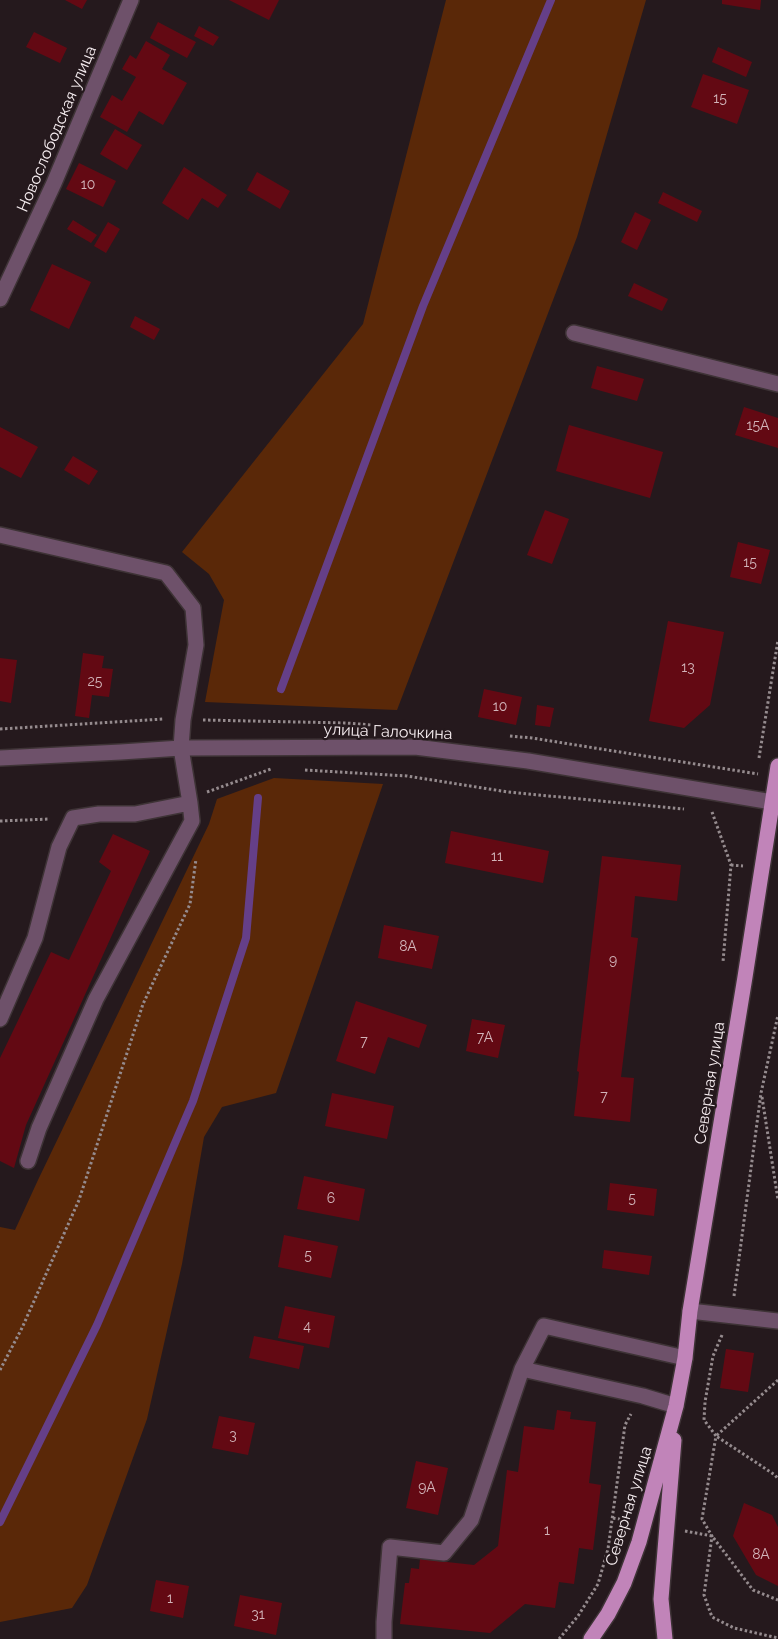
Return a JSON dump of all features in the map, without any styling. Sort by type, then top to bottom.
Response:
[{"type":"main road","name":"Северная улица","points":[[591,1639],[608,1614],[624,1583],[636,1550],[676,1406],[778,766]]},
{"type":"main road","name":"Северная улица","points":[[665,1639],[661,1598],[668,1528],[676,1406]]},
{"type":"street","name":"Новослободская улица","points":[[0,299],[54,183],[131,0]]},
{"type":"street","points":[[574,333],[778,384]]},
{"type":"street","points":[[0,535],[166,573],[193,608],[196,645],[183,720],[181,748],[192,821],[96,999],[39,1128],[28,1161]]},
{"type":"street","name":"улица Галочкина","points":[[0,758],[181,748],[415,747],[528,761],[772,802]]},
{"type":"street","points":[[0,1019],[36,938],[59,847],[73,818],[99,814],[135,814],[190,803]]},
{"type":"street","points":[[690,1311],[778,1321]]},
{"type":"street","points":[[384,1639],[390,1547],[444,1553],[471,1520],[522,1369],[544,1326],[685,1358]]},
{"type":"street","points":[[522,1369],[643,1396],[676,1406]]},
{"type":"path","points":[[758,764],[778,640]]},
{"type":"path","points":[[190,803],[204,793],[273,768]]},
{"type":"path","points":[[300,769],[407,776],[508,792],[694,810]]},
{"type":"path","points":[[703,811],[713,812],[731,865],[723,962]]},
{"type":"path","points":[[0,821],[73,818]]},
{"type":"path","points":[[0,1370],[22,1328],[79,1200],[143,1004],[190,904],[196,858]]},
{"type":"path","points":[[778,1015],[761,1093],[731,1316],[713,1356],[705,1402],[704,1420],[716,1436],[775,1475],[778,1479]]},
{"type":"path","points":[[761,1093],[778,1200]]},
{"type":"path","points":[[778,1380],[716,1436],[702,1519],[712,1536],[753,1590],[778,1600]]},
{"type":"path","points":[[559,1639],[578,1616],[598,1584],[608,1550],[625,1425],[643,1396]]},
{"type":"path","points":[[712,1536],[704,1595],[712,1617],[734,1628],[778,1638]]},
{"type":"shaded area","points":[[446,0],[646,0],[577,237],[397,710],[205,702],[224,600],[209,574],[182,552],[363,324]]},
{"type":"shaded area","points":[[274,778],[383,784],[276,1093],[222,1107],[204,1137],[182,1264],[147,1419],[87,1585],[72,1608],[0,1622],[0,1227],[15,1230],[209,824],[217,799]]},
{"type":"building","points":[[65,0],[87,0],[82,9]]},
{"type":"building","points":[[229,0],[279,0],[269,20]]},
{"type":"building","points":[[722,0],[761,0],[760,10],[722,4]]},
{"type":"building","points":[[158,22],[196,42],[187,58],[150,38]]},
{"type":"building","points":[[199,26],[219,37],[213,46],[194,36]]},
{"type":"building","points":[[34,32],[67,48],[60,63],[26,47]]},
{"type":"building","points":[[146,41],[170,55],[162,69],[187,83],[163,125],[139,111],[127,132],[100,117],[112,95],[122,101],[136,77],[122,69],[130,55],[136,59]]},
{"type":"building","points":[[718,47],[752,62],[746,77],[712,62]]},
{"type":"building","points":[[703,74],[749,90],[737,124],[691,107]]},
{"type":"building","points":[[115,129],[142,145],[127,170],[100,154]]},
{"type":"building","points":[[79,163],[116,181],[103,207],[66,189]]},
{"type":"building","points":[[184,167],[227,195],[218,208],[202,198],[188,220],[162,203]]},
{"type":"building","points":[[257,172],[290,191],[280,209],[247,190]]},
{"type":"building","points":[[663,192],[702,211],[697,222],[658,203]]},
{"type":"building","points":[[635,212],[651,220],[637,250],[621,242]]},
{"type":"building","points":[[73,220],[97,235],[91,243],[67,229]]},
{"type":"building","points":[[108,222],[120,229],[106,253],[94,246]]},
{"type":"building","points":[[52,264],[91,282],[69,329],[30,310]]},
{"type":"building","points":[[634,283],[668,299],[662,311],[628,296]]},
{"type":"building","points":[[135,316],[160,329],[154,340],[130,327]]},
{"type":"building","points":[[597,366],[644,379],[637,401],[591,388]]},
{"type":"building","points":[[744,407],[778,418],[778,448],[735,435]]},
{"type":"building","points":[[569,425],[663,452],[650,498],[556,471]]},
{"type":"building","points":[[0,427],[38,447],[21,478],[0,467]]},
{"type":"building","points":[[73,456],[98,471],[89,485],[64,470]]},
{"type":"building","points":[[545,510],[569,519],[552,564],[527,555]]},
{"type":"building","points":[[738,542],[770,550],[761,584],[730,577]]},
{"type":"building","points":[[668,621],[724,632],[710,705],[684,728],[649,721]]},
{"type":"building","points":[[83,653],[104,656],[102,668],[113,669],[109,697],[92,695],[89,718],[75,716]]},
{"type":"building","points":[[0,658],[17,660],[11,703],[0,701]]},
{"type":"building","points":[[484,689],[522,697],[516,725],[478,717]]},
{"type":"building","points":[[537,705],[554,708],[550,727],[535,725]]},
{"type":"building","points":[[451,831],[549,851],[543,883],[445,863]]},
{"type":"building","points":[[113,834],[150,851],[26,1125],[14,1168],[0,1161],[0,1058],[51,952],[69,960],[111,871],[99,862]]},
{"type":"building","points":[[602,856],[681,865],[677,901],[635,896],[631,937],[638,938],[621,1077],[634,1078],[630,1122],[574,1116],[579,1072],[577,1071]]},
{"type":"building","points":[[384,925],[439,936],[432,969],[378,958]]},
{"type":"building","points":[[356,1001],[427,1025],[419,1048],[388,1037],[375,1074],[336,1061]]},
{"type":"building","points":[[472,1019],[505,1025],[498,1058],[466,1051]]},
{"type":"building","points":[[332,1093],[394,1106],[387,1139],[325,1126]]},
{"type":"building","points":[[304,1176],[365,1189],[359,1221],[297,1209]]},
{"type":"building","points":[[610,1183],[657,1189],[654,1216],[607,1210]]},
{"type":"building","points":[[284,1235],[338,1246],[331,1278],[278,1267]]},
{"type":"building","points":[[604,1250],[652,1256],[649,1275],[602,1268]]},
{"type":"building","points":[[285,1306],[335,1316],[329,1348],[278,1338]]},
{"type":"building","points":[[254,1336],[304,1346],[299,1369],[249,1358]]},
{"type":"building","points":[[726,1349],[754,1353],[748,1392],[720,1388]]},
{"type":"building","points":[[557,1410],[571,1412],[570,1419],[596,1422],[589,1483],[601,1485],[593,1550],[579,1548],[574,1584],[559,1582],[555,1608],[525,1604],[490,1633],[400,1624],[405,1583],[409,1583],[411,1568],[419,1569],[420,1559],[474,1565],[498,1546],[507,1470],[518,1472],[524,1426],[554,1430]]},
{"type":"building","points":[[219,1416],[255,1423],[248,1455],[212,1448]]},
{"type":"building","points":[[416,1461],[448,1468],[438,1515],[406,1508]]},
{"type":"building","points":[[744,1503],[772,1515],[778,1527],[778,1586],[756,1575],[733,1536]]},
{"type":"building","points":[[156,1580],[189,1586],[183,1618],[150,1611]]},
{"type":"building","points":[[240,1595],[282,1603],[276,1635],[234,1626]]},
{"type":"waterway","points":[[281,689],[423,306],[551,0]]},
{"type":"waterway","points":[[0,1522],[97,1325],[193,1101],[246,938],[258,798]]}]
